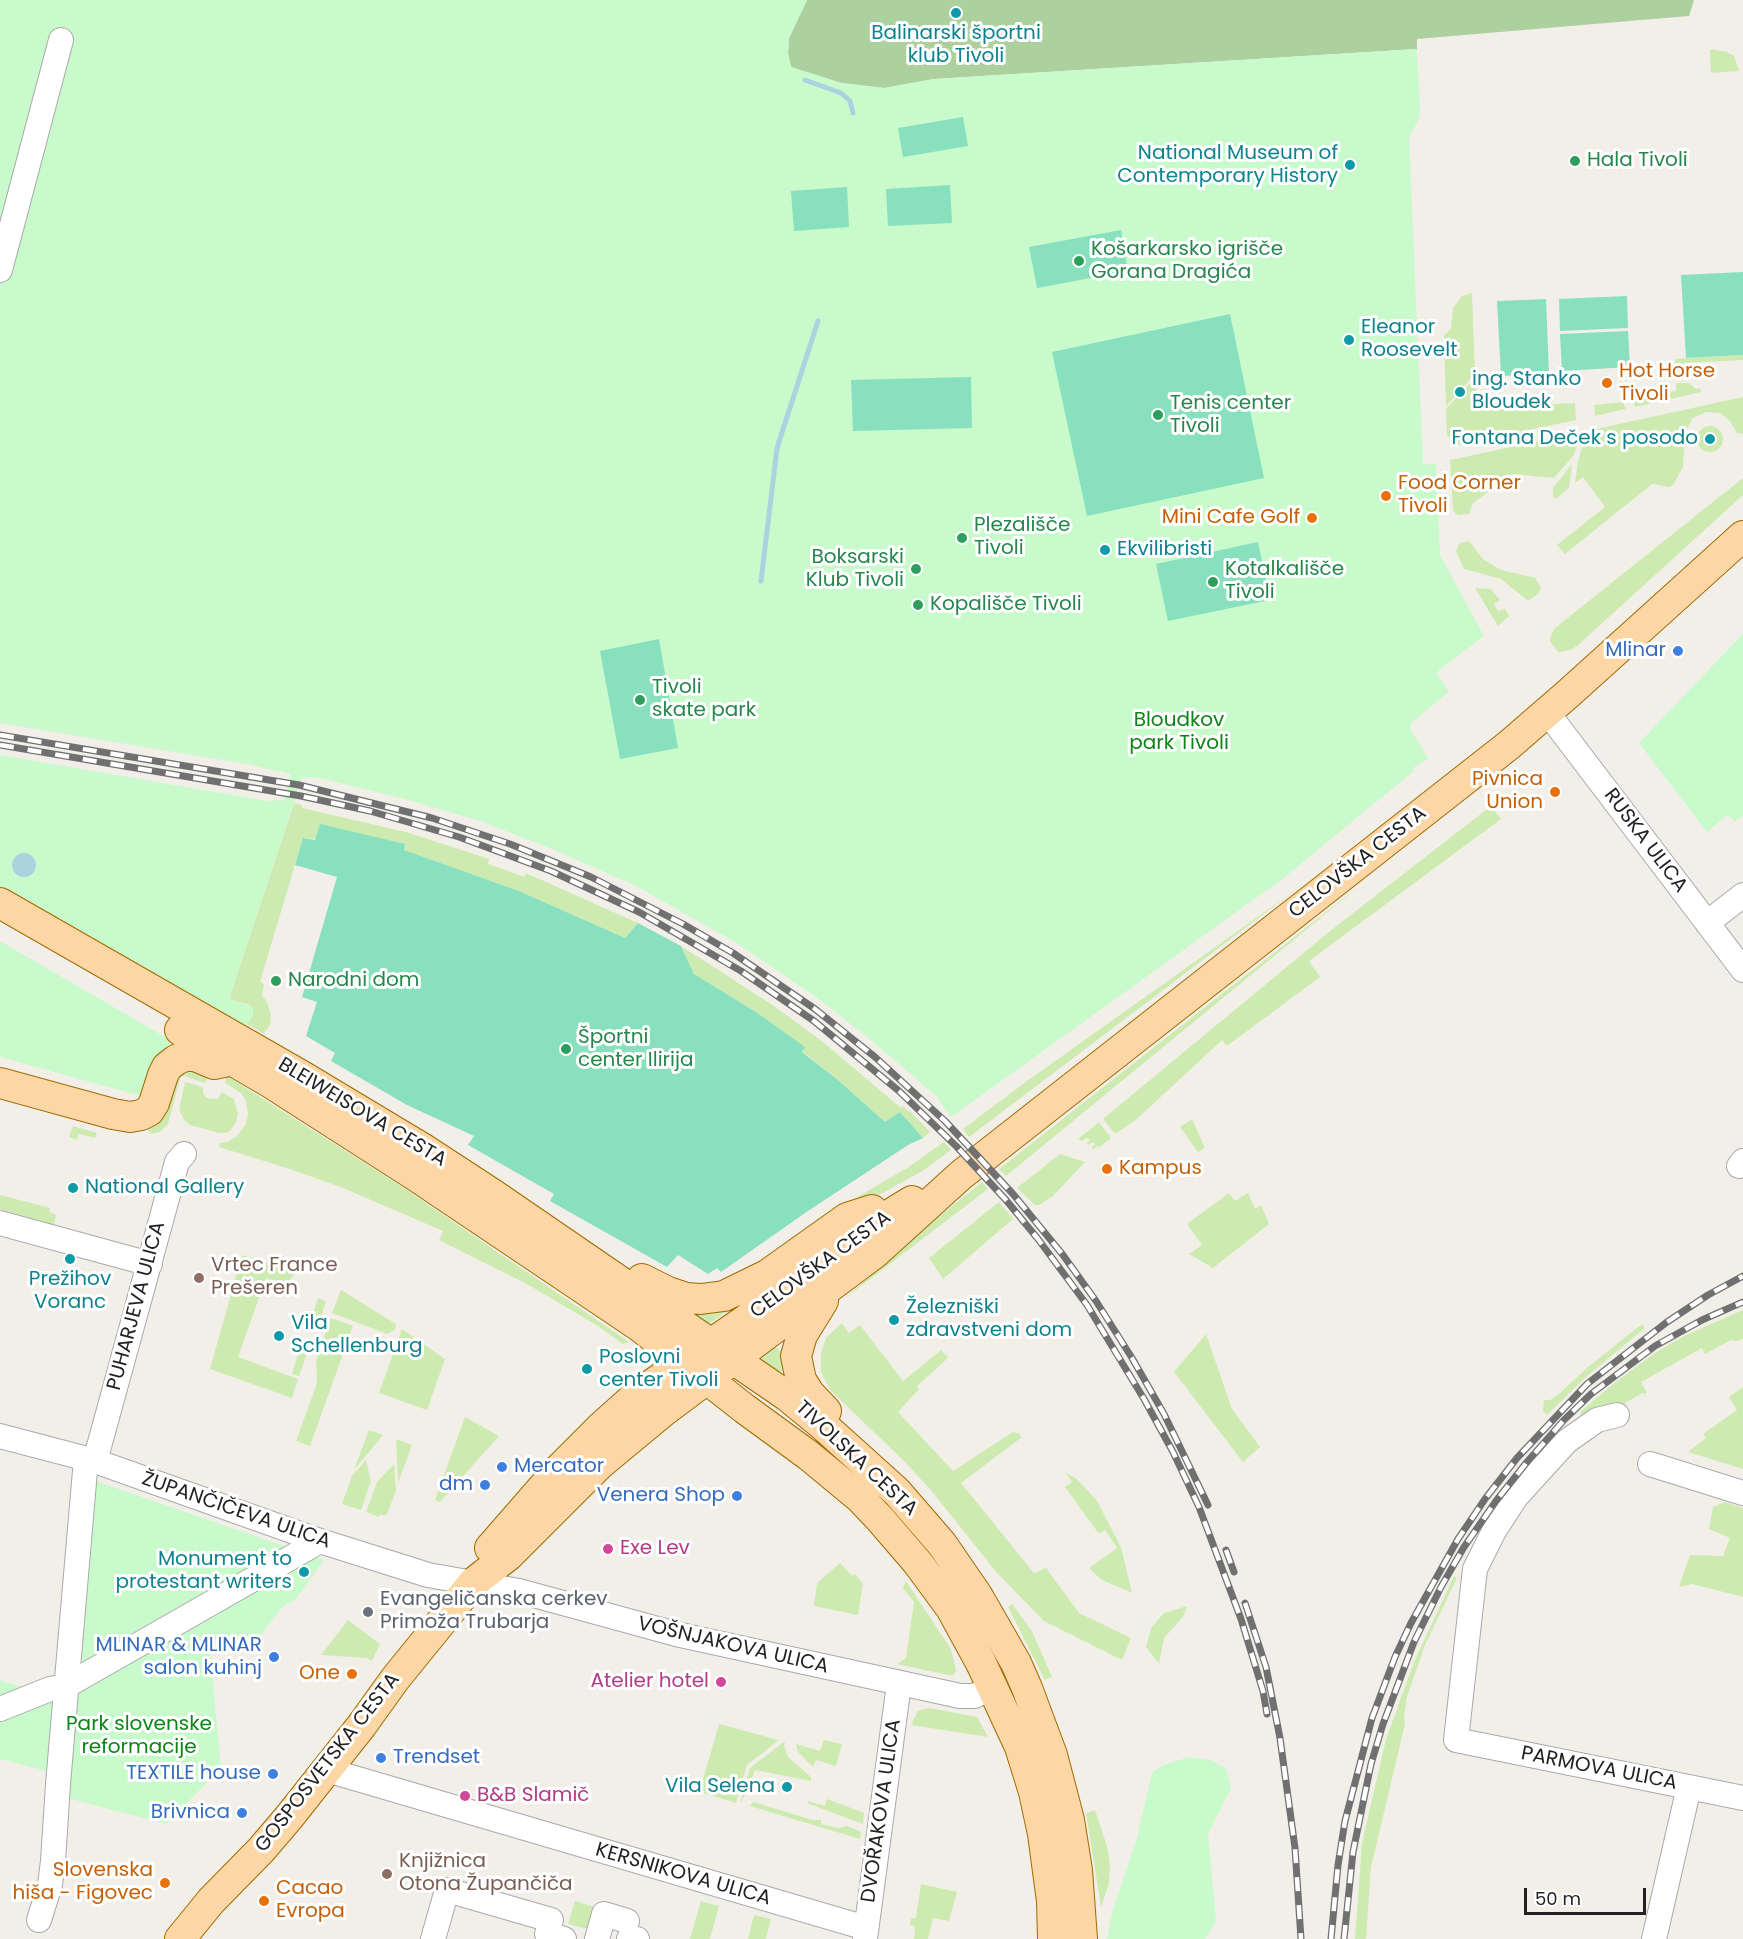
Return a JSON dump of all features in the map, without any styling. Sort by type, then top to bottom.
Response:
[{"type":"main road","name":"CELOVŠKA CESTA","points":[[696,1371],[722,1352],[831,1287],[875,1253],[961,1175],[1547,712],[1743,536]]},
{"type":"main road","name":"BLEIWEISOVA CESTA","points":[[0,903],[480,1218],[639,1326],[696,1371]]},
{"type":"main road","name":"BLEIWEISOVA CESTA","points":[[0,927],[224,1049],[412,1142],[564,1242],[722,1352]]},
{"type":"main road","points":[[0,1083],[130,1117],[149,1111],[167,1067],[176,1060],[185,1056],[224,1049]]},
{"type":"main road","name":"CELOVŠKA CESTA","points":[[722,1352],[747,1318],[794,1280],[863,1231],[903,1206],[961,1175]]},
{"type":"main road","points":[[564,1242],[596,1254],[668,1292],[686,1298],[709,1298],[738,1290],[766,1275],[847,1218],[883,1206],[903,1206]]},
{"type":"main road","points":[[831,1287],[802,1335],[797,1365],[801,1380],[809,1393],[838,1422],[848,1448]]},
{"type":"main road","name":"TIVOLSKA CESTA","points":[[722,1352],[787,1396],[897,1492],[942,1544],[977,1595],[1016,1663],[1052,1755],[1069,1820],[1077,1870],[1082,1939]]},
{"type":"main road","name":"GOSPOSVETSKA CESTA","points":[[180,1939],[211,1901],[261,1850],[327,1770],[395,1679],[473,1583],[509,1555],[696,1371]]},
{"type":"main road","name":"TIVOLSKA CESTA","points":[[696,1371],[832,1474],[860,1498],[895,1535],[951,1608],[976,1653],[1020,1747],[1034,1792],[1047,1854],[1053,1939]]},
{"type":"street","points":[[0,270],[61,40]]},
{"type":"street","name":"RUSKA ULICA","points":[[1547,712],[1743,970]]},
{"type":"street","points":[[1707,923],[1743,895]]},
{"type":"street","name":"PUHARJEVA ULICA","points":[[90,1460],[150,1264],[177,1162],[184,1154]]},
{"type":"street","points":[[1,1226],[150,1264]]},
{"type":"street","name":"PARMOVA ULICA","points":[[1617,1415],[1597,1420],[1567,1441],[1516,1497],[1494,1531],[1475,1569],[1456,1740],[1743,1798]]},
{"type":"street","name":"ŽUPANČIČEVA ULICA","points":[[0,1436],[90,1460],[320,1541],[420,1573],[473,1583]]},
{"type":"street","points":[[39,1920],[50,1885],[53,1861],[66,1686],[90,1460]]},
{"type":"street","points":[[1650,1464],[1743,1493]]},
{"type":"street","points":[[0,1709],[50,1689],[66,1686],[320,1541]]},
{"type":"street","name":"VOŠNJAKOVA ULICA","points":[[473,1583],[519,1591],[708,1641],[899,1684],[960,1696],[974,1696],[992,1688]]},
{"type":"street","name":"DVOŘAKOVA ULICA","points":[[865,1934],[899,1684]]},
{"type":"street","name":"KERSNIKOVA ULICA","points":[[327,1770],[865,1934]]},
{"type":"street","points":[[1654,1939],[1689,1787]]},
{"type":"street","points":[[432,1939],[447,1890],[551,1920],[547,1935],[564,1939]]},
{"type":"street","points":[[597,1939],[604,1914],[631,1933]]},
{"type":"green space","name":"Bloudkov park Tivoli","points":[[0,0],[807,0],[789,38],[788,53],[791,67],[841,83],[884,88],[934,79],[1417,49],[1420,111],[1418,121],[1409,137],[1423,465],[1436,463],[1440,555],[1484,636],[1439,670],[1437,674],[1449,692],[1411,723],[1410,729],[1428,758],[1413,768],[1414,771],[1281,880],[951,1117],[936,1096],[870,1039],[816,997],[735,942],[636,886],[552,849],[480,821],[405,799],[319,778],[302,777],[229,999],[253,1007],[253,1016],[243,1029],[0,894],[0,755],[273,802],[273,799],[283,801],[291,774],[247,764],[0,723]]},
{"type":"green space","points":[[807,0],[1694,0],[1689,16],[1417,39],[1417,49],[934,79],[884,88],[841,83],[791,67],[788,53],[789,38]]},
{"type":"green space","points":[[1710,49],[1727,52],[1734,56],[1739,71],[1711,73]]},
{"type":"green space","points":[[963,117],[968,146],[903,157],[898,128]]},
{"type":"green space","points":[[950,185],[952,223],[888,226],[886,189]]},
{"type":"green space","points":[[847,187],[849,227],[794,231],[791,191]]},
{"type":"green space","name":"Košarkarsko igrišče Gorana Dragića","points":[[1121,230],[1128,271],[1037,288],[1029,247]]},
{"type":"green space","points":[[1743,272],[1743,355],[1686,358],[1681,275]]},
{"type":"green space","points":[[1472,293],[1475,374],[1446,406],[1444,335],[1451,329],[1453,308],[1462,296]]},
{"type":"green space","points":[[1627,296],[1628,328],[1560,331],[1559,299]]},
{"type":"green space","points":[[1546,299],[1549,374],[1501,376],[1497,301]]},
{"type":"green space","name":"Tenis center Tivoli","points":[[1230,314],[1264,478],[1087,516],[1052,352]]},
{"type":"green space","points":[[1628,331],[1630,367],[1562,371],[1560,334]]},
{"type":"green space","points":[[1743,355],[1743,360],[1684,363],[1684,371],[1676,372],[1675,359]]},
{"type":"green space","points":[[971,377],[972,428],[853,431],[851,380]]},
{"type":"green space","points":[[1475,378],[1477,408],[1575,403],[1576,420],[1457,445],[1447,435],[1446,409]]},
{"type":"green space","points":[[1678,383],[1689,383],[1696,389],[1700,388],[1701,392],[1635,407],[1633,400],[1676,391]]},
{"type":"green space","points":[[1743,397],[1743,434],[1737,433],[1730,421],[1720,413],[1706,412],[1693,418],[1685,433],[1683,467],[1674,484],[1670,487],[1652,484],[1565,554],[1557,545],[1605,507],[1583,477],[1575,483],[1578,461],[1587,431]]},
{"type":"green space","points":[[1623,402],[1626,409],[1595,416],[1594,405]]},
{"type":"green space","points":[[1710,426],[1719,430],[1723,439],[1719,448],[1710,452],[1701,448],[1697,439],[1701,430]]},
{"type":"green space","points":[[1582,432],[1574,455],[1554,478],[1513,474],[1473,503],[1469,514],[1458,515],[1453,511],[1450,460]]},
{"type":"green space","points":[[1572,464],[1569,488],[1556,499],[1553,497],[1553,488]]},
{"type":"green space","points":[[1743,478],[1743,495],[1577,646],[1558,652],[1550,641],[1555,628]]},
{"type":"green space","points":[[1469,541],[1483,559],[1501,570],[1535,578],[1541,587],[1539,593],[1528,601],[1501,579],[1464,569],[1456,551],[1460,543]]},
{"type":"green space","name":"Kotalkališče Tivoli","points":[[1258,542],[1270,600],[1168,621],[1156,564]]},
{"type":"green space","points":[[1475,588],[1491,589],[1500,600],[1494,604],[1498,611],[1505,609],[1509,616],[1498,626]]},
{"type":"green space","points":[[1743,634],[1743,816],[1735,821],[1727,815],[1707,832],[1639,743]]},
{"type":"green space","name":"Tivoli skate park","points":[[659,639],[678,748],[620,759],[600,651]]},
{"type":"green space","points":[[294,803],[302,805],[302,808],[406,832],[489,859],[488,864],[525,877],[526,873],[638,923],[625,938],[519,891],[404,850],[405,845],[303,838],[260,982],[264,984],[262,995],[271,1014],[270,1025],[262,1033],[246,1023],[251,1019],[250,1005],[229,999]]},
{"type":"green space","points":[[1491,806],[1501,819],[1309,961],[1320,977],[1227,1046],[1222,1040],[1137,1119],[1115,1134],[1103,1119],[1330,931]]},
{"type":"green space","name":"Športni center Ilirija","points":[[320,824],[405,844],[404,850],[519,891],[625,938],[638,923],[681,946],[694,974],[756,1012],[805,1047],[802,1052],[838,1080],[885,1122],[900,1112],[923,1138],[908,1145],[805,1213],[721,1272],[717,1268],[708,1274],[678,1255],[667,1267],[550,1201],[554,1194],[468,1145],[474,1136],[407,1105],[331,1061],[335,1053],[306,1036],[317,1002],[302,997],[337,877],[295,865],[303,838],[315,840]]},
{"type":"green space","points":[[1362,884],[1006,1176],[999,1169],[1237,982]]},
{"type":"green space","points":[[1294,891],[969,1137],[963,1129],[1027,1081]]},
{"type":"green space","points":[[0,941],[177,1044],[148,1098],[0,1057]]},
{"type":"green space","points":[[681,946],[771,1004],[823,1042],[901,1108],[903,1106],[910,1111],[930,1132],[923,1138],[900,1112],[886,1123],[802,1051],[804,1047],[756,1012],[694,974]]},
{"type":"green space","points":[[181,1065],[208,1077],[205,1083],[181,1075],[168,1124],[160,1132],[150,1134],[145,1123]]},
{"type":"green space","points":[[227,1076],[404,1188],[629,1342],[623,1344],[598,1326],[527,1284],[439,1240],[443,1231],[343,1188],[219,1147],[220,1143],[228,1142],[237,1136],[246,1124],[248,1115],[246,1101],[241,1093],[225,1083]]},
{"type":"green space","points":[[185,1082],[203,1087],[203,1094],[207,1098],[218,1099],[222,1092],[234,1099],[238,1114],[231,1130],[227,1133],[219,1133],[190,1125],[185,1121],[179,1110]]},
{"type":"green space","points":[[1192,1119],[1205,1148],[1198,1152],[1180,1127]]},
{"type":"green space","points":[[1099,1122],[1111,1138],[1094,1149],[1091,1148],[1095,1144],[1093,1142],[1086,1144],[1090,1140],[1087,1138],[1082,1141],[1078,1139]]},
{"type":"green space","points":[[73,1126],[97,1133],[95,1138],[79,1134],[77,1140],[69,1137]]},
{"type":"green space","points":[[944,1142],[951,1150],[924,1170],[859,1206],[837,1209],[907,1168]]},
{"type":"green space","points":[[1060,1154],[1085,1162],[1053,1196],[1035,1205],[1017,1188]]},
{"type":"green space","points":[[982,1182],[988,1189],[844,1299],[941,1215]]},
{"type":"green space","points":[[1229,1193],[1235,1201],[1248,1193],[1255,1209],[1261,1205],[1269,1224],[1213,1268],[1189,1254],[1202,1245],[1187,1224]]},
{"type":"green space","points":[[0,1195],[50,1208],[49,1212],[56,1215],[54,1225],[0,1209]]},
{"type":"green space","points":[[999,1202],[1013,1219],[943,1279],[929,1258]]},
{"type":"green space","points":[[242,1255],[297,1271],[286,1284],[266,1278],[238,1357],[298,1379],[292,1398],[210,1369]]},
{"type":"green space","points":[[341,1290],[396,1324],[395,1330],[387,1334],[332,1313]]},
{"type":"green space","points":[[318,1298],[326,1301],[318,1326],[310,1323]]},
{"type":"green space","points":[[1743,1310],[1743,1338],[1738,1341],[1731,1340],[1705,1354],[1702,1348],[1641,1382],[1647,1393],[1642,1393],[1615,1409],[1583,1420],[1580,1412],[1655,1353],[1684,1336]]},
{"type":"green space","points":[[727,1311],[706,1326],[691,1312]]},
{"type":"green space","points":[[331,1318],[353,1326],[310,1446],[296,1441],[317,1383],[316,1361]]},
{"type":"green space","points":[[842,1323],[849,1333],[860,1325],[903,1381],[941,1350],[948,1358],[917,1386],[919,1389],[898,1412],[953,1471],[1013,1432],[1020,1434],[1021,1438],[961,1483],[1034,1573],[1046,1568],[1079,1613],[1131,1638],[1122,1660],[1044,1621],[997,1573],[930,1489],[830,1390],[821,1372],[821,1353],[826,1338]]},
{"type":"green space","points":[[1642,1324],[1645,1328],[1586,1377],[1547,1415],[1543,1411],[1544,1400],[1550,1400],[1560,1393],[1588,1367]]},
{"type":"green space","points":[[402,1329],[445,1359],[427,1410],[379,1393]]},
{"type":"green space","points":[[1206,1334],[1232,1409],[1260,1447],[1243,1462],[1174,1372]]},
{"type":"green space","points":[[773,1345],[781,1352],[783,1369],[776,1377],[752,1361]]},
{"type":"green space","points":[[300,1348],[308,1351],[299,1376],[292,1374]]},
{"type":"green space","points":[[1743,1387],[1743,1469],[1688,1452],[1706,1438],[1703,1434],[1737,1410],[1729,1397]]},
{"type":"green space","points":[[465,1417],[499,1436],[440,1502],[435,1500]]},
{"type":"green space","points":[[369,1430],[383,1435],[354,1470]]},
{"type":"green space","points":[[396,1439],[412,1445],[398,1483]]},
{"type":"green space","points":[[366,1460],[371,1481],[361,1510],[342,1504],[352,1476]]},
{"type":"green space","points":[[394,1464],[396,1491],[386,1516],[380,1514],[379,1517],[366,1512],[377,1482]]},
{"type":"green space","points":[[1065,1472],[1078,1480],[1097,1501],[1121,1547],[1132,1593],[1102,1580],[1089,1568],[1117,1548],[1105,1530],[1099,1534],[1065,1487],[1072,1482]]},
{"type":"green space","name":"Park slovenske reformacije","points":[[90,1479],[324,1560],[296,1599],[283,1606],[254,1644],[209,1640],[221,1768],[166,1824],[63,1797],[65,1776],[0,1759],[0,1681],[53,1694]]},
{"type":"green space","points":[[1725,1502],[1743,1508],[1743,1597],[1692,1584],[1679,1587],[1690,1555],[1723,1556],[1730,1538],[1709,1529],[1713,1507]]},
{"type":"green space","points":[[840,1563],[852,1576],[855,1574],[863,1584],[858,1615],[814,1606],[817,1583]]},
{"type":"green space","points":[[1454,1576],[1457,1578],[1425,1645],[1407,1697],[1405,1724],[1371,1867],[1366,1939],[1355,1939],[1362,1843],[1386,1739],[1414,1662]]},
{"type":"green space","points":[[906,1581],[951,1649],[956,1670],[953,1676],[897,1664],[906,1658],[914,1602],[903,1588]]},
{"type":"green space","points":[[1012,1604],[1032,1631],[1052,1677],[1045,1680],[1008,1607]]},
{"type":"green space","points":[[1187,1606],[1183,1617],[1164,1638],[1159,1664],[1146,1647],[1151,1628],[1164,1613]]},
{"type":"green space","points":[[348,1620],[380,1644],[372,1661],[367,1658],[321,1655]]},
{"type":"green space","points":[[929,1708],[977,1717],[988,1737],[911,1725],[918,1711]]},
{"type":"green space","points":[[719,1724],[779,1740],[747,1765],[736,1803],[704,1793],[701,1786]]},
{"type":"green space","points":[[824,1740],[842,1744],[836,1766],[816,1760],[813,1767],[798,1752],[796,1744],[820,1751]]},
{"type":"green space","points":[[785,1741],[784,1746],[788,1757],[811,1777],[811,1781],[755,1770],[747,1792],[740,1803],[750,1768]]},
{"type":"green space","points":[[1189,1757],[1211,1760],[1226,1769],[1231,1788],[1208,1834],[1216,1921],[1205,1939],[1107,1939],[1112,1913],[1137,1838],[1152,1773],[1164,1765]]},
{"type":"green space","points":[[827,1799],[864,1813],[863,1824],[807,1803],[808,1801],[825,1806]]},
{"type":"green space","points":[[753,1802],[813,1820],[821,1820],[821,1824],[838,1828],[848,1826],[861,1832],[860,1839],[750,1806]]},
{"type":"green space","points":[[1095,1810],[1107,1846],[1110,1866],[1109,1883],[1101,1907],[1086,1813]]},
{"type":"green space","points":[[921,1884],[957,1892],[949,1921],[933,1918],[928,1939],[914,1939],[915,1926],[910,1925],[911,1918],[916,1918]]},
{"type":"green space","points":[[575,1901],[601,1909],[595,1931],[568,1924]]},
{"type":"green space","points":[[701,1901],[719,1906],[710,1939],[690,1939]]},
{"type":"green space","points":[[754,1915],[771,1919],[766,1939],[748,1939]]},
{"type":"water","points":[[24,853],[33,856],[36,865],[33,874],[24,877],[15,874],[12,865],[15,856]]},
{"type":"waterway","points":[[805,80],[841,93],[850,101],[853,113]]},
{"type":"waterway","points":[[761,581],[777,448],[818,321]]},
{"type":"railway","points":[[0,735],[299,785],[432,818],[510,844],[591,877],[683,924],[733,953],[815,1009],[875,1057],[945,1121],[1013,1194],[1063,1255],[1096,1301],[1132,1358],[1164,1414],[1208,1505]]},
{"type":"railway","points":[[0,745],[301,796],[370,811],[459,837],[551,871],[639,912],[741,971],[814,1021],[899,1091],[957,1147],[1006,1200],[1087,1305],[1144,1399],[1199,1507],[1241,1619],[1263,1691],[1267,1714]]},
{"type":"railway","points":[[1331,1939],[1345,1821],[1372,1718],[1395,1657],[1411,1623],[1458,1539],[1517,1458],[1587,1384],[1667,1322],[1708,1295],[1743,1276]]},
{"type":"railway","points":[[1344,1939],[1353,1852],[1371,1764],[1383,1724],[1414,1642],[1464,1547],[1527,1462],[1564,1420],[1591,1394],[1655,1346],[1702,1320],[1743,1302]]},
{"type":"railway","points":[[1226,1550],[1234,1572]]},
{"type":"railway","points":[[1245,1603],[1266,1667],[1280,1738],[1295,1848],[1301,1939]]},
{"type":"place","name":"Balinarski športni klub Tivoli","points":[[956,13]]},
{"type":"place","name":"Hala Tivoli","points":[[1575,161]]},
{"type":"place","name":"National Museum of Contemporary History","points":[[1350,165]]},
{"type":"place","name":"Košarkarsko igrišče Gorana Dragića","points":[[1079,261]]},
{"type":"place","name":"Eleanor Roosevelt","points":[[1349,340]]},
{"type":"place","name":"Hot Horse Tivoli","points":[[1607,383]]},
{"type":"place","name":"ing. Stanko Bloudek","points":[[1460,392]]},
{"type":"place","name":"Tenis center Tivoli","points":[[1158,415]]},
{"type":"place","name":"Fontana Deček s posodo","points":[[1710,439]]},
{"type":"place","name":"Food Corner Tivoli","points":[[1386,496]]},
{"type":"place","name":"Mini Cafe Golf","points":[[1312,518]]},
{"type":"place","name":"Plezališče Tivoli","points":[[962,538]]},
{"type":"place","name":"Ekvilibristi","points":[[1105,550]]},
{"type":"place","name":"Boksarski Klub Tivoli","points":[[916,569]]},
{"type":"place","name":"Kotalkališče Tivoli","points":[[1213,582]]},
{"type":"place","name":"Kopališče Tivoli","points":[[918,605]]},
{"type":"place","name":"Mlinar","points":[[1678,651]]},
{"type":"place","name":"Tivoli skate park","points":[[640,700]]},
{"type":"place","name":"Pivnica Union","points":[[1555,792]]},
{"type":"place","name":"Narodni dom","points":[[276,981]]},
{"type":"place","name":"Športni center Ilirija","points":[[566,1049]]},
{"type":"place","name":"Kampus","points":[[1107,1169]]},
{"type":"place","name":"National Gallery","points":[[73,1188]]},
{"type":"place","name":"Prežihov Voranc","points":[[70,1259]]},
{"type":"place","name":"Vrtec France Prešeren","points":[[199,1278]]},
{"type":"place","name":"Železniški zdravstveni dom","points":[[894,1320]]},
{"type":"place","name":"Vila Schellenburg","points":[[279,1336]]},
{"type":"place","name":"Poslovni center Tivoli","points":[[587,1369]]},
{"type":"place","name":"Mercator","points":[[502,1467]]},
{"type":"place","name":"dm","points":[[485,1485]]},
{"type":"place","name":"Venera Shop","points":[[737,1496]]},
{"type":"place","name":"Exe Lev","points":[[608,1549]]},
{"type":"place","name":"Monument to protestant writers","points":[[304,1572]]},
{"type":"place","name":"Evangeličanska cerkev Primoža Trubarja","points":[[368,1612]]},
{"type":"place","name":"MLINAR & MLINAR salon kuhinj","points":[[274,1657]]},
{"type":"place","name":"One","points":[[352,1674]]},
{"type":"place","name":"Atelier hotel","points":[[721,1682]]},
{"type":"place","name":"Trendset","points":[[381,1758]]},
{"type":"place","name":"TEXTILE house","points":[[273,1774]]},
{"type":"place","name":"Vila Selena","points":[[787,1787]]},
{"type":"place","name":"B&B Slamič","points":[[465,1796]]},
{"type":"place","name":"Brivnica","points":[[242,1813]]},
{"type":"place","name":"Knjižnica Otona Župančiča","points":[[387,1874]]},
{"type":"place","name":"Slovenska hiša - Figovec","points":[[165,1883]]},
{"type":"place","name":"Cacao Evropa","points":[[264,1901]]}]
